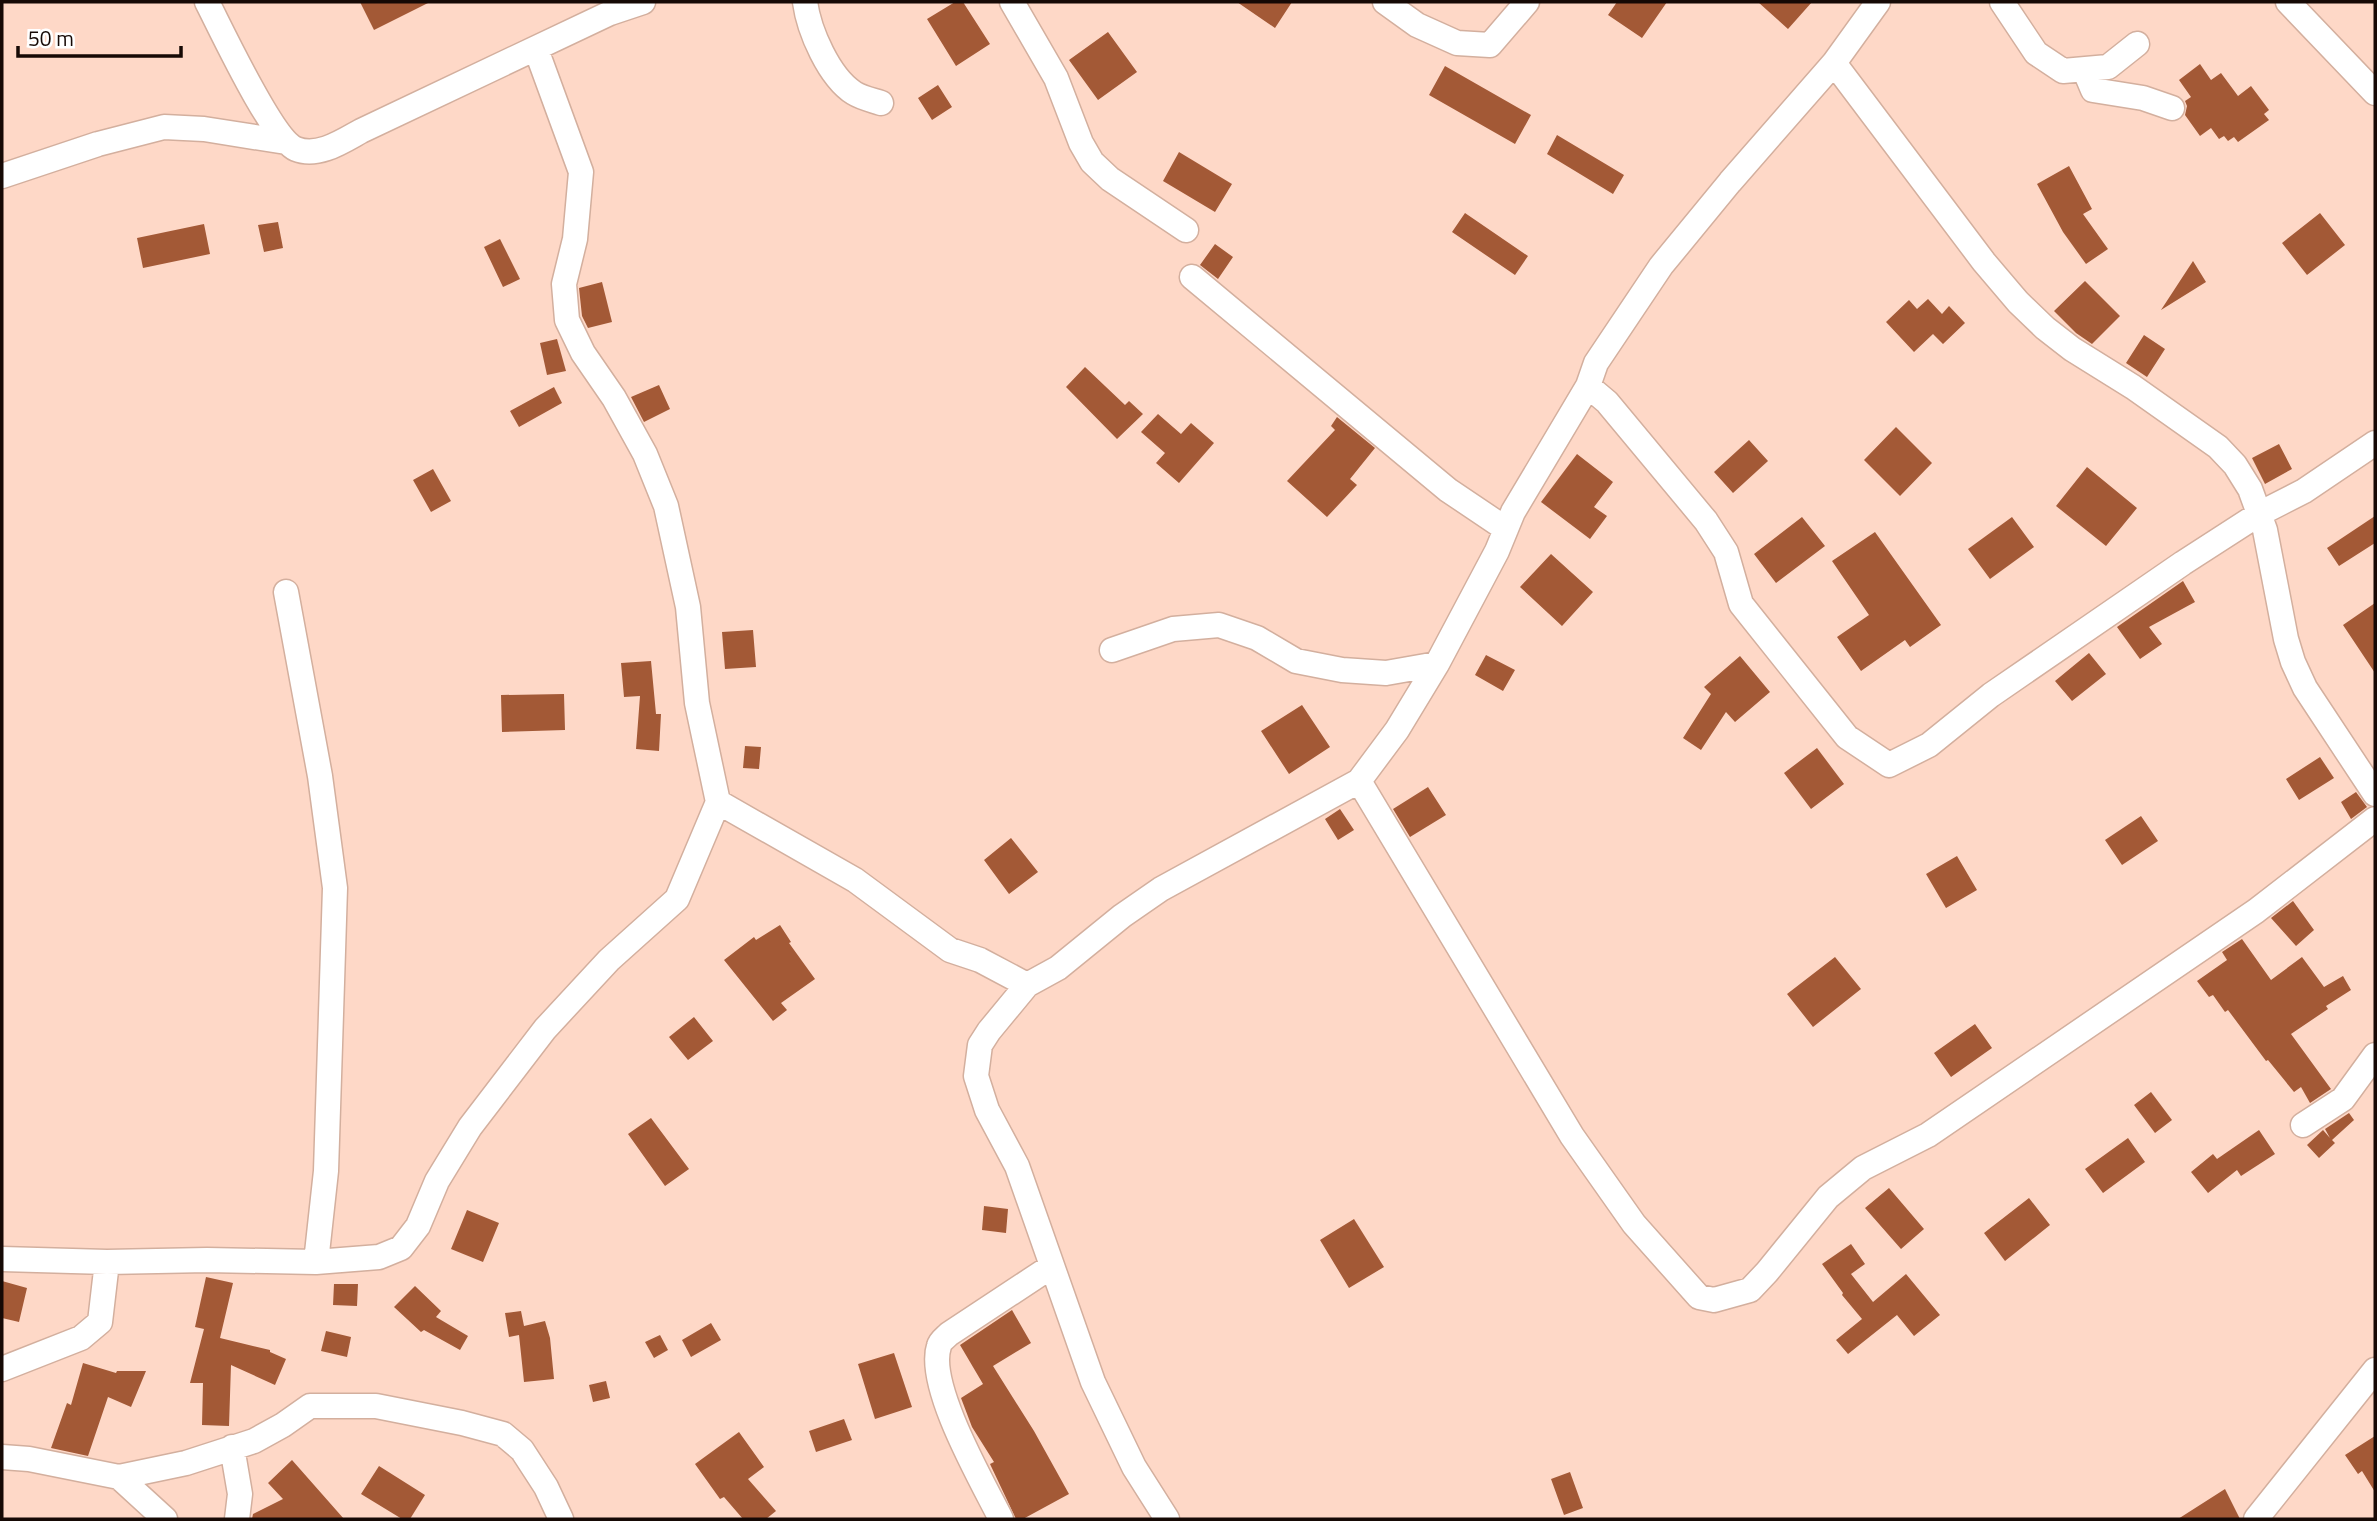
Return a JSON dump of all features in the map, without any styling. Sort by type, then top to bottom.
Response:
[{"type":"street","points":[[207,2],[268,117],[286,142],[295,149],[308,151],[335,146],[361,131],[536,49],[607,7],[643,2]]},
{"type":"street","points":[[805,2],[807,14],[826,59],[838,80],[856,95],[881,103]]},
{"type":"street","points":[[1012,2],[1056,78],[1081,143],[1092,162],[1110,179],[1186,230]]},
{"type":"street","points":[[1385,2],[1417,25],[1457,43],[1490,44],[1527,2]]},
{"type":"street","points":[[1167,1519],[1134,1467],[1093,1382],[1017,1166],[987,1110],[976,1076],[981,1045],[989,1031],[1027,985],[1058,968],[1122,916],[1161,889],[1359,781],[1397,730],[1437,664],[1497,551],[1513,512],[1588,386],[1596,363],[1661,266],[1834,63],[1878,2]]},
{"type":"street","points":[[2002,2],[2036,53],[2063,71],[2108,67],[2137,44]]},
{"type":"street","points":[[2288,2],[2375,93]]},
{"type":"street","points":[[2,1259],[316,1262],[379,1257],[401,1248],[418,1226],[437,1181],[470,1127],[545,1030],[609,960],[677,899],[718,802],[697,703],[688,607],[666,506],[645,454],[614,398],[583,354],[567,320],[564,284],[575,239],[581,172],[536,49]]},
{"type":"street","points":[[1834,63],[1976,252],[2018,302],[2072,349],[2133,387],[2218,447],[2235,465],[2250,489],[2265,530],[2293,662],[2305,688],[2375,794]]},
{"type":"street","points":[[2085,71],[2093,90],[2143,98],[2172,108]]},
{"type":"street","points":[[2,176],[98,144],[164,127],[204,129],[286,142]]},
{"type":"street","points":[[1192,277],[1448,490],[1506,529]]},
{"type":"street","points":[[1588,386],[1608,402],[1706,522],[1726,552],[1741,604],[1786,661],[1847,737],[1889,765],[1929,745],[1991,695],[2183,563],[2259,514],[2304,491],[2375,443]]},
{"type":"street","points":[[286,592],[320,776],[335,888],[326,1171],[316,1262]]},
{"type":"street","points":[[1112,650],[1173,629],[1219,625],[1257,638],[1296,661],[1342,670],[1386,673],[1437,664]]},
{"type":"street","points":[[1359,781],[1572,1136],[1634,1224],[1699,1297],[1714,1300],[1749,1290],[1828,1197],[1863,1168],[1928,1135],[2256,911],[2375,819]]},
{"type":"street","points":[[718,802],[855,880],[950,950],[980,960],[1027,985]]},
{"type":"street","points":[[2303,1125],[2343,1099],[2375,1055]]},
{"type":"street","points":[[2,1369],[81,1338],[100,1322],[107,1262]]},
{"type":"street","points":[[1001,1519],[950,1414],[936,1366],[939,1344],[949,1334],[1052,1266]]},
{"type":"street","points":[[2256,1519],[2375,1370]]},
{"type":"street","points":[[2,1457],[29,1459],[119,1477],[186,1463],[254,1441],[283,1426],[310,1406],[376,1406],[503,1434],[522,1450],[546,1487],[561,1519]]},
{"type":"street","points":[[232,1447],[240,1494],[237,1519]]},
{"type":"street","points":[[119,1477],[165,1519]]},
{"type":"building","points":[[360,2],[430,2],[374,30]]},
{"type":"building","points":[[955,2],[963,2],[990,44],[956,66],[927,19]]},
{"type":"building","points":[[1237,2],[1292,2],[1275,28]]},
{"type":"building","points":[[1617,2],[1667,2],[1642,38],[1608,15]]},
{"type":"building","points":[[1758,2],[1812,2],[1788,29]]},
{"type":"building","points":[[1108,32],[1137,72],[1098,100],[1069,60]]},
{"type":"building","points":[[2200,64],[2211,80],[2221,73],[2238,96],[2251,86],[2269,110],[2264,114],[2269,120],[2238,142],[2234,137],[2228,141],[2224,136],[2219,139],[2211,128],[2200,136],[2185,115],[2185,101],[2191,97],[2179,80]]},
{"type":"building","points":[[1445,66],[1531,115],[1515,144],[1429,95]]},
{"type":"building","points":[[938,85],[952,107],[932,120],[918,98]]},
{"type":"building","points":[[1557,135],[1624,175],[1613,194],[1547,154]]},
{"type":"building","points":[[1179,152],[1232,184],[1215,212],[1163,181]]},
{"type":"building","points":[[2069,166],[2092,209],[2083,214],[2108,249],[2086,264],[2063,232],[2037,184]]},
{"type":"building","points":[[1465,213],[1528,256],[1515,275],[1452,232]]},
{"type":"building","points":[[2320,213],[2345,245],[2307,275],[2282,243]]},
{"type":"building","points":[[278,222],[283,248],[264,252],[258,225]]},
{"type":"building","points":[[204,224],[210,254],[143,268],[137,238]]},
{"type":"building","points":[[500,239],[520,279],[503,287],[484,247]]},
{"type":"building","points":[[1215,244],[1233,257],[1218,279],[1200,265]]},
{"type":"building","points":[[2193,261],[2206,282],[2161,310]]},
{"type":"building","points":[[2085,281],[2120,316],[2092,344],[2076,333],[2054,311]]},
{"type":"building","points":[[602,282],[612,322],[588,328],[582,316],[579,288]]},
{"type":"building","points":[[1928,299],[1942,314],[1949,306],[1965,323],[1943,344],[1933,334],[1914,352],[1886,322],[1909,300],[1917,309]]},
{"type":"building","points":[[2144,335],[2165,349],[2147,377],[2126,363]]},
{"type":"building","points":[[557,339],[566,371],[547,375],[540,343]]},
{"type":"building","points":[[1085,367],[1125,405],[1129,401],[1143,414],[1117,439],[1066,387]]},
{"type":"building","points":[[659,385],[670,409],[644,422],[631,397]]},
{"type":"building","points":[[554,387],[562,403],[519,427],[510,411]]},
{"type":"building","points":[[1158,414],[1181,434],[1191,423],[1214,443],[1179,483],[1156,463],[1165,453],[1141,432]]},
{"type":"building","points":[[1337,417],[1375,448],[1350,479],[1357,485],[1327,517],[1287,481],[1335,430],[1331,426]]},
{"type":"building","points":[[1896,427],[1932,463],[1900,496],[1864,460]]},
{"type":"building","points":[[1749,440],[1768,461],[1733,493],[1714,472]]},
{"type":"building","points":[[2279,444],[2292,469],[2265,484],[2252,458]]},
{"type":"building","points":[[1577,454],[1613,482],[1594,507],[1607,516],[1590,539],[1541,502]]},
{"type":"building","points":[[2087,467],[2137,508],[2106,546],[2056,506]]},
{"type":"building","points":[[433,469],[451,501],[431,512],[413,480]]},
{"type":"building","points":[[2375,516],[2375,543],[2339,566],[2327,548]]},
{"type":"building","points":[[1802,517],[1825,546],[1776,583],[1754,554]]},
{"type":"building","points":[[2012,517],[2034,547],[1990,579],[1968,549]]},
{"type":"building","points":[[1875,532],[1941,625],[1910,647],[1905,640],[1861,671],[1837,637],[1869,615],[1832,561]]},
{"type":"building","points":[[1551,554],[1593,592],[1562,626],[1520,587]]},
{"type":"building","points":[[2183,581],[2195,602],[2149,627],[2162,644],[2140,659],[2117,627]]},
{"type":"building","points":[[2375,603],[2375,673],[2343,625]]},
{"type":"building","points":[[753,630],[756,667],[725,669],[722,632]]},
{"type":"building","points":[[2089,653],[2106,674],[2072,701],[2055,681]]},
{"type":"building","points":[[1486,655],[1515,670],[1503,691],[1475,675]]},
{"type":"building","points":[[1740,656],[1770,692],[1735,722],[1726,712],[1701,750],[1683,738],[1711,694],[1704,687]]},
{"type":"building","points":[[651,661],[656,714],[661,714],[659,751],[636,749],[640,696],[624,697],[621,663]]},
{"type":"building","points":[[564,694],[565,730],[502,732],[501,695]]},
{"type":"building","points":[[1302,705],[1330,747],[1289,774],[1261,731]]},
{"type":"building","points":[[745,746],[761,747],[759,769],[743,768]]},
{"type":"building","points":[[1817,748],[1844,784],[1811,809],[1784,773]]},
{"type":"building","points":[[2320,757],[2334,778],[2299,800],[2286,779]]},
{"type":"building","points":[[1428,787],[1446,815],[1410,837],[1393,809]]},
{"type":"building","points":[[2356,792],[2367,807],[2351,819],[2341,802]]},
{"type":"building","points":[[1340,809],[1354,830],[1338,840],[1325,819]]},
{"type":"building","points":[[2141,816],[2158,841],[2122,865],[2105,840]]},
{"type":"building","points":[[1011,838],[1038,872],[1009,894],[984,860]]},
{"type":"building","points":[[1957,856],[1977,890],[1946,908],[1926,874]]},
{"type":"building","points":[[2293,901],[2314,930],[2296,946],[2271,918]]},
{"type":"building","points":[[780,925],[791,942],[789,943],[815,979],[781,1003],[787,1010],[773,1021],[724,960],[754,937],[756,940]]},
{"type":"building","points":[[2242,939],[2271,980],[2302,957],[2324,987],[2343,976],[2351,990],[2291,1034],[2331,1089],[2310,1103],[2301,1087],[2294,1092],[2268,1060],[2266,1061],[2228,1010],[2225,1012],[2213,995],[2209,997],[2197,981],[2227,960],[2222,952]]},
{"type":"building","points":[[1835,957],[1861,989],[1813,1027],[1787,994]]},
{"type":"building","points":[[694,1017],[713,1041],[688,1060],[669,1037]]},
{"type":"building","points":[[1975,1024],[1992,1048],[1951,1077],[1934,1053]]},
{"type":"building","points":[[2151,1092],[2172,1120],[2155,1133],[2134,1105]]},
{"type":"building","points":[[2349,1113],[2354,1120],[2332,1140],[2335,1143],[2319,1158],[2307,1145],[2323,1130],[2330,1138],[2325,1129]]},
{"type":"building","points":[[651,1118],[689,1169],[665,1186],[628,1134]]},
{"type":"building","points":[[2259,1130],[2275,1154],[2241,1176],[2237,1170],[2208,1193],[2191,1172],[2213,1154],[2217,1159]]},
{"type":"building","points":[[2128,1138],[2145,1162],[2103,1193],[2085,1169]]},
{"type":"building","points":[[1889,1188],[1924,1229],[1901,1249],[1865,1208]]},
{"type":"building","points":[[2029,1198],[2050,1225],[2005,1261],[1984,1233]]},
{"type":"building","points":[[984,1206],[1008,1209],[1006,1233],[982,1230]]},
{"type":"building","points":[[467,1210],[499,1223],[483,1262],[451,1249]]},
{"type":"building","points":[[1354,1219],[1384,1267],[1349,1288],[1320,1240]]},
{"type":"building","points":[[1851,1244],[1865,1264],[1851,1274],[1873,1302],[1906,1274],[1940,1315],[1914,1336],[1897,1315],[1848,1354],[1836,1340],[1862,1319],[1822,1264]]},
{"type":"building","points":[[206,1277],[233,1283],[220,1338],[270,1350],[286,1359],[275,1385],[231,1365],[229,1426],[202,1425],[203,1383],[190,1383],[204,1329],[195,1327]]},
{"type":"building","points":[[2,1281],[27,1288],[19,1322],[2,1318]]},
{"type":"building","points":[[334,1284],[358,1284],[357,1306],[333,1305]]},
{"type":"building","points":[[415,1286],[441,1311],[436,1317],[468,1336],[460,1350],[424,1330],[421,1332],[394,1307]]},
{"type":"building","points":[[1012,1310],[1031,1343],[993,1366],[1069,1494],[1023,1519],[1016,1519],[990,1464],[994,1462],[972,1427],[961,1398],[983,1384],[960,1345]]},
{"type":"building","points":[[521,1311],[524,1326],[545,1321],[550,1338],[554,1379],[524,1382],[519,1335],[509,1337],[505,1313]]},
{"type":"building","points":[[711,1323],[721,1340],[691,1357],[682,1340]]},
{"type":"building","points":[[326,1331],[351,1337],[347,1357],[321,1351]]},
{"type":"building","points":[[660,1335],[668,1350],[654,1358],[645,1342]]},
{"type":"building","points":[[894,1353],[912,1407],[875,1419],[858,1364]]},
{"type":"building","points":[[83,1363],[116,1373],[146,1371],[131,1407],[108,1397],[88,1456],[51,1448],[67,1403],[71,1405]]},
{"type":"building","points":[[606,1381],[610,1398],[593,1402],[589,1385]]},
{"type":"building","points":[[844,1419],[852,1440],[816,1452],[809,1431]]},
{"type":"building","points":[[739,1432],[764,1467],[748,1479],[776,1511],[766,1519],[743,1519],[724,1497],[720,1499],[695,1464]]},
{"type":"building","points":[[2375,1436],[2375,1492],[2362,1471],[2358,1474],[2345,1455]]},
{"type":"building","points":[[292,1460],[344,1519],[252,1519],[253,1514],[283,1499],[268,1483]]},
{"type":"building","points":[[379,1466],[425,1495],[410,1519],[402,1519],[361,1494]]},
{"type":"building","points":[[1570,1472],[1583,1508],[1564,1515],[1551,1479]]},
{"type":"building","points":[[2225,1489],[2240,1519],[2178,1519]]}]
